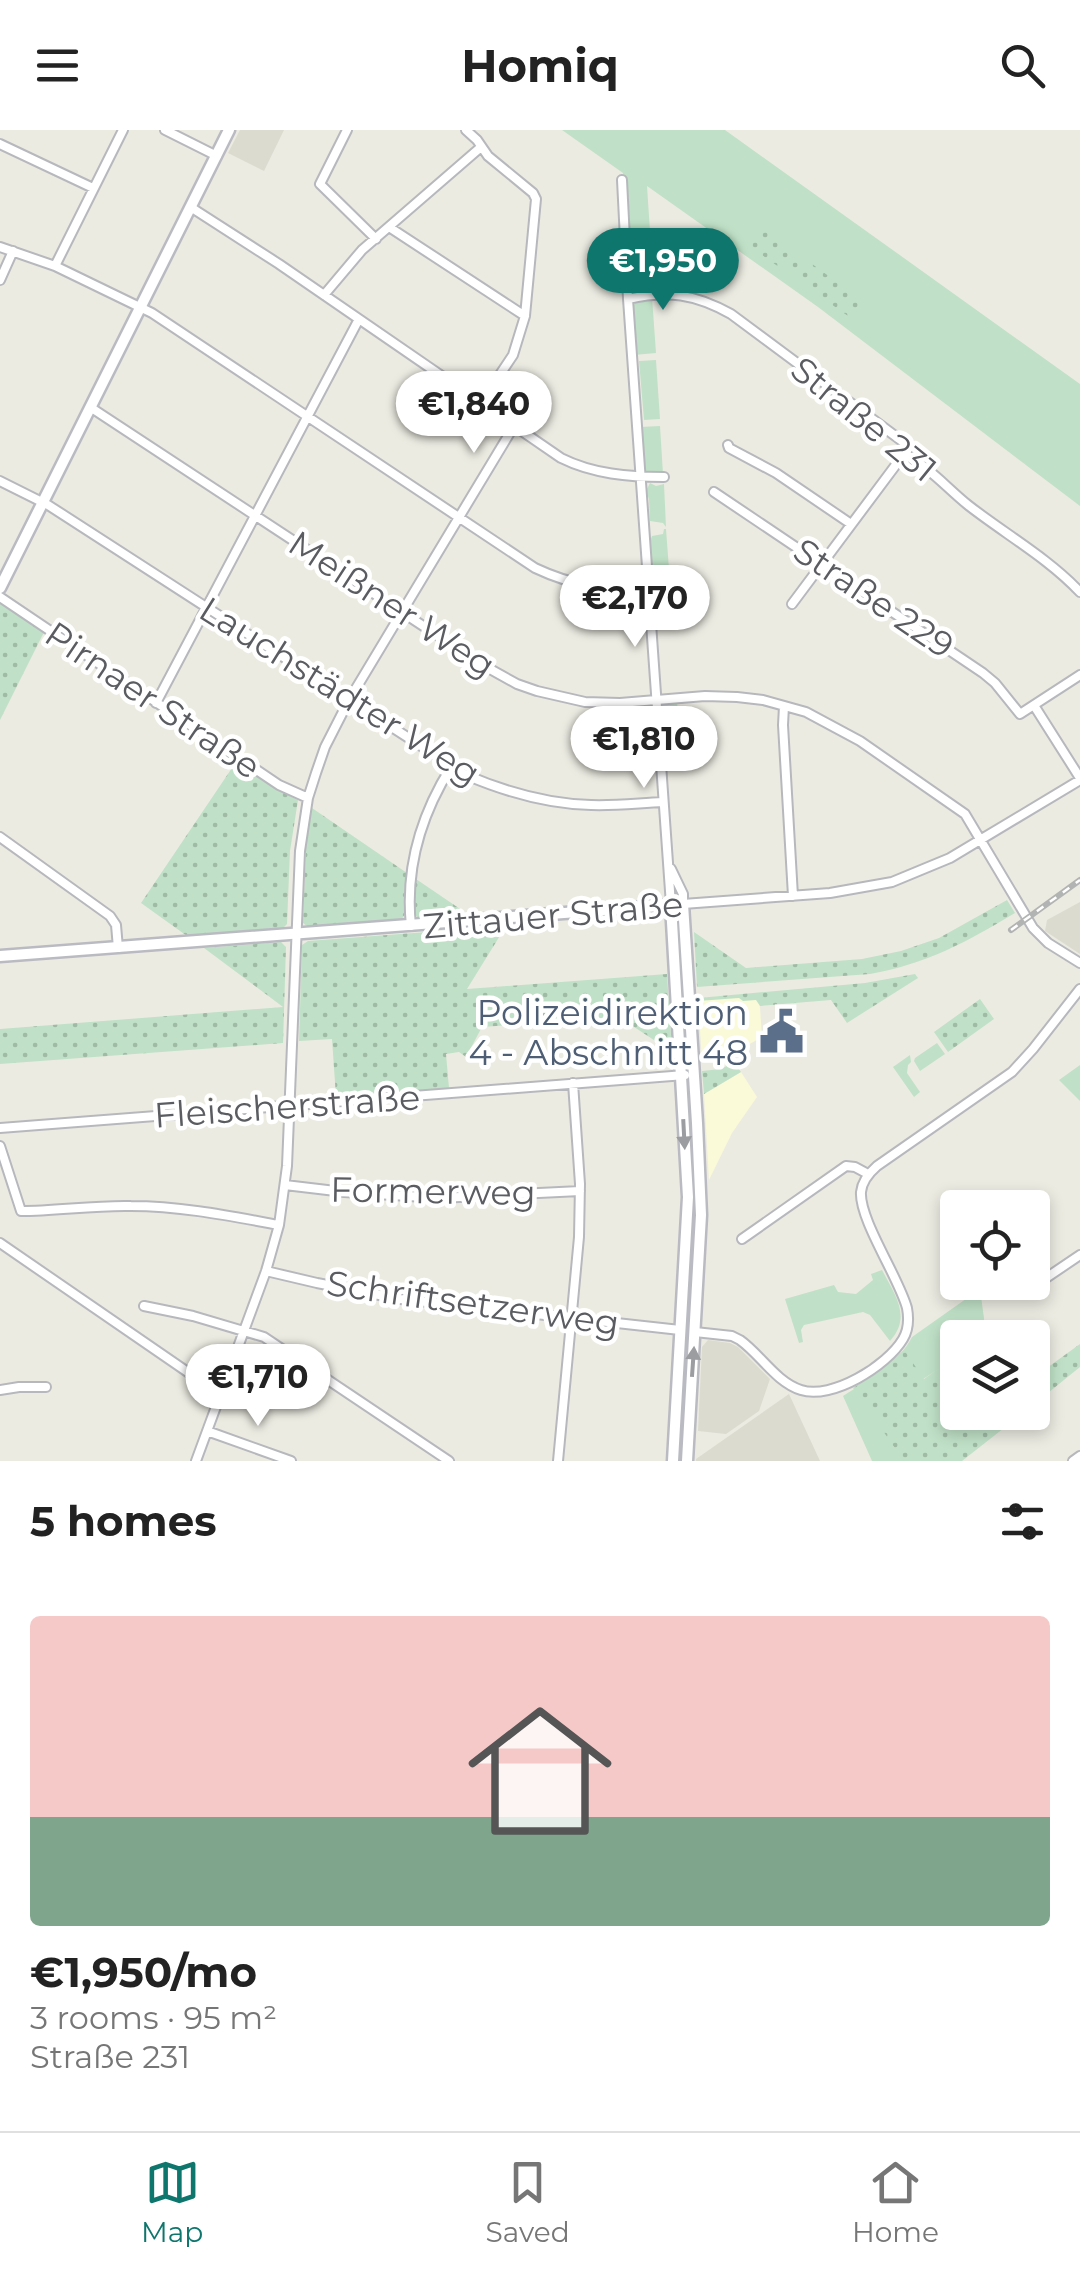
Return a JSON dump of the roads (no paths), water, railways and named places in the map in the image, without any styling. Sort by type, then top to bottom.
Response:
[{"type":"street","points":[[55,266],[123,130]]},
{"type":"street","points":[[166,130],[217,156]]},
{"type":"street","points":[[0,588],[230,130]]},
{"type":"street","points":[[347,130],[320,184],[376,239]]},
{"type":"street","points":[[466,130],[488,156],[536,199],[524,316],[513,355],[481,403]]},
{"type":"street","points":[[0,144],[94,188]]},
{"type":"street","points":[[324,295],[351,262],[481,148]]},
{"type":"street","points":[[622,180],[688,1197],[673,1461]]},
{"type":"street","points":[[192,208],[570,462],[606,472],[664,476]]},
{"type":"street","points":[[389,227],[524,316]]},
{"type":"street","points":[[0,246],[55,266],[140,307],[535,568],[556,578],[604,590],[650,589]]},
{"type":"street","points":[[0,280],[13,251]]},
{"type":"street","name":"Straße 231","points":[[628,299],[652,293],[687,297],[731,314],[906,444],[907,455],[1080,592]]},
{"type":"street","points":[[156,703],[359,319]]},
{"type":"street","name":"Meißner Weg","points":[[90,406],[494,672],[538,691],[585,702],[737,697],[806,712],[860,741],[965,814],[1033,928],[1048,943],[1080,963]]},
{"type":"street","points":[[196,1461],[245,1331],[279,1225],[285,1186],[300,851],[308,798],[325,747],[349,700],[514,426]]},
{"type":"street","points":[[728,444],[851,524]]},
{"type":"street","points":[[792,604],[900,458],[907,455]]},
{"type":"street","name":"Lauchstädter Weg","points":[[0,481],[42,502],[451,767],[505,790],[557,803],[594,806],[663,802]]},
{"type":"street","name":"Straße 229","points":[[714,492],[983,673],[1016,712],[1024,714],[1035,706]]},
{"type":"street","name":"Pirnaer Straße","points":[[0,597],[279,785],[308,798]]},
{"type":"street","points":[[1080,674],[1035,706],[1080,779]]},
{"type":"street","points":[[784,706],[793,896]]},
{"type":"street","points":[[411,926],[410,889],[419,837],[427,812],[451,767]]},
{"type":"street","name":"Zittauer Straße","points":[[0,956],[830,894],[892,882],[931,867],[1080,779]]},
{"type":"street","points":[[0,836],[110,916],[116,926],[118,949]]},
{"type":"street","points":[[667,860],[684,904],[701,1215],[687,1461]]},
{"type":"street","points":[[695,1332],[740,1340],[784,1381],[809,1392],[846,1384],[888,1356],[902,1342],[909,1319],[905,1300],[862,1204],[861,1190],[868,1174],[1012,1072],[1080,988]]},
{"type":"street","name":"Fleischerstraße","points":[[0,1128],[694,1074]]},
{"type":"street","points":[[558,1461],[578,1271],[580,1191],[573,1083]]},
{"type":"street","points":[[0,1146],[21,1211],[151,1206],[279,1225]]},
{"type":"street","points":[[742,1239],[846,1166],[868,1174]]},
{"type":"street","name":"Formerweg","points":[[285,1186],[440,1198],[580,1191]]},
{"type":"street","points":[[0,1244],[220,1395]]},
{"type":"street","points":[[1050,1276],[1080,1255]]},
{"type":"street","name":"Schriftsetzerweg","points":[[266,1271],[381,1296],[680,1330]]},
{"type":"street","points":[[144,1306],[183,1313],[273,1343],[449,1461]]},
{"type":"street","points":[[0,1390],[46,1388]]},
{"type":"street","points":[[207,1431],[290,1461]]},
{"type":"street","points":[[1072,1461],[1080,1456]]},
{"type":"railway","points":[[1011,930],[1080,880]]},
{"type":"place","name":"Polizeidirektion 4 - Abschnitt 48","points":[[781,1032]]}]
